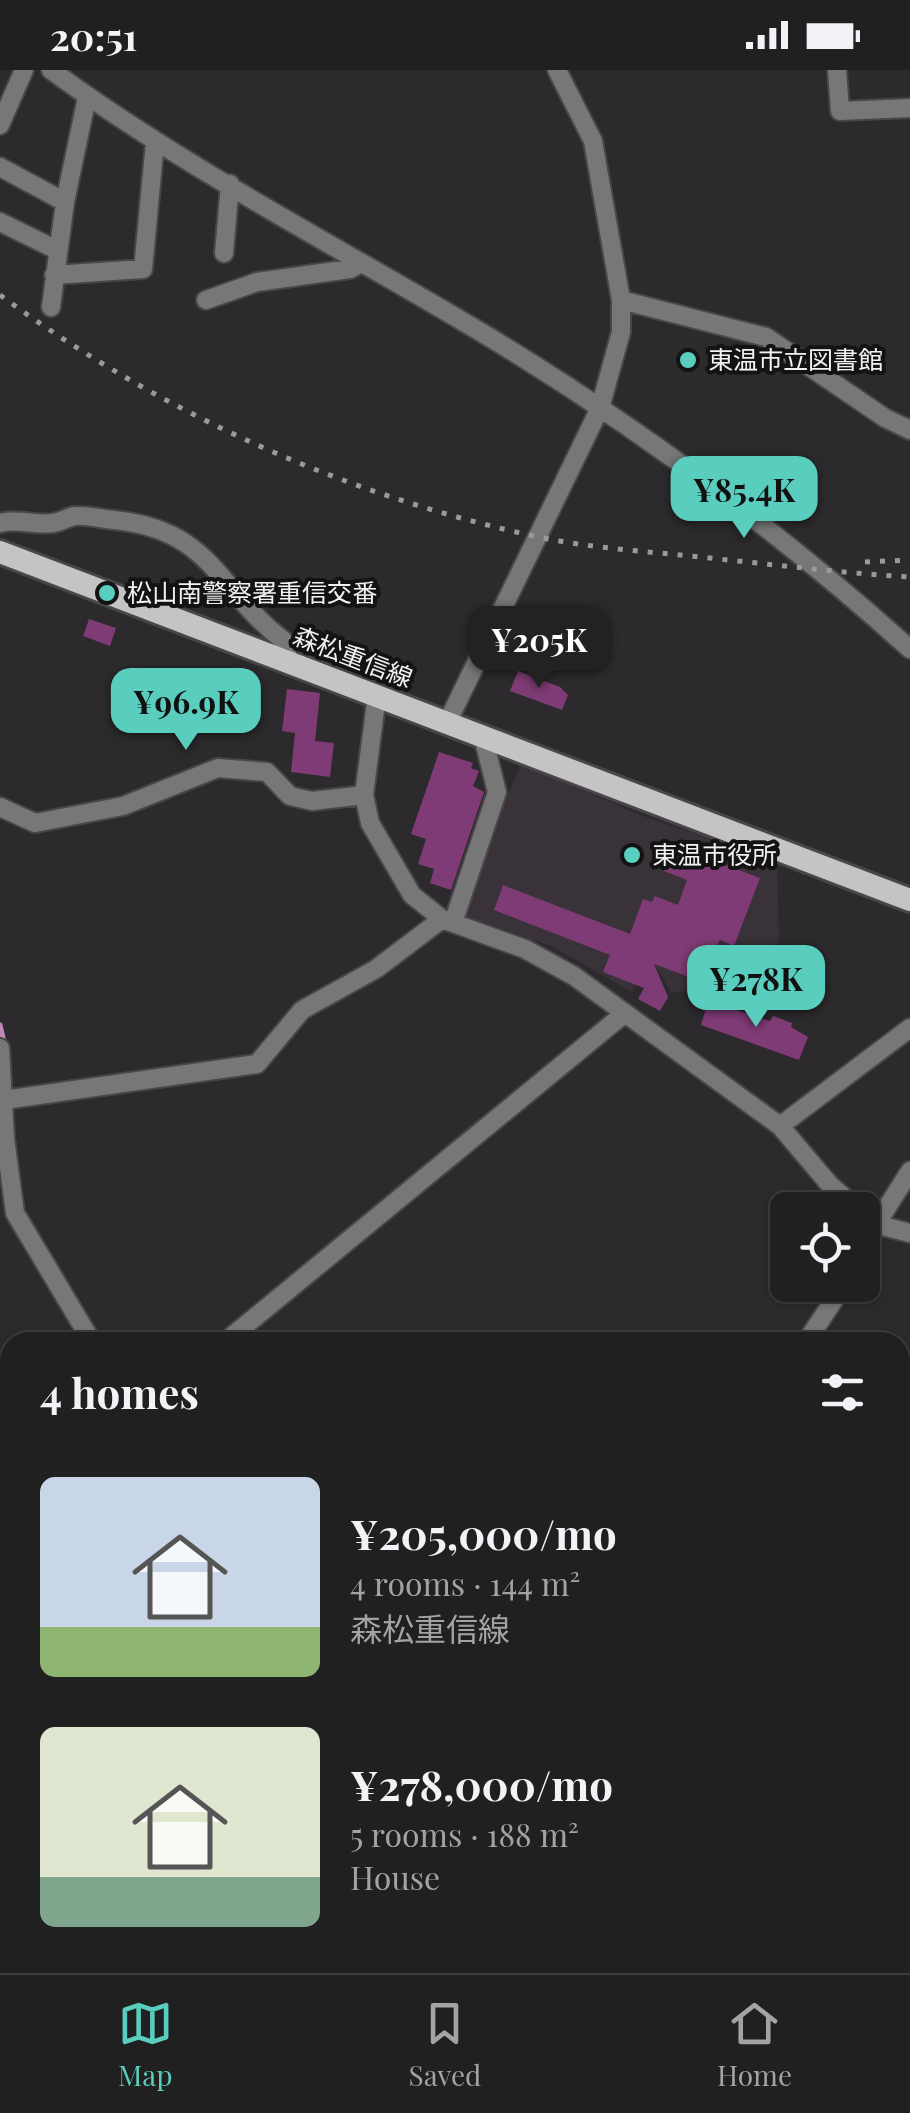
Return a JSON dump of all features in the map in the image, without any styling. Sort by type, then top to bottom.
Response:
[{"type":"main road","name":"森松重信線","points":[[0,552],[910,900]]},
{"type":"street","points":[[0,126],[24,70]]},
{"type":"street","points":[[51,70],[156,142],[600,408],[814,563],[910,649]]},
{"type":"street","points":[[447,723],[600,408],[620,332],[621,300],[592,140],[574,96],[557,70]]},
{"type":"street","points":[[836,70],[840,112],[910,108]]},
{"type":"street","points":[[50,307],[64,202],[88,96]]},
{"type":"street","points":[[54,276],[143,269],[156,142]]},
{"type":"street","points":[[0,167],[64,202]]},
{"type":"street","points":[[224,253],[230,184]]},
{"type":"street","points":[[0,222],[57,250]]},
{"type":"street","points":[[206,300],[257,282],[350,269],[361,263]]},
{"type":"street","points":[[621,300],[766,337],[885,418],[910,430]]},
{"type":"street","points":[[0,523],[13,519],[51,524],[75,516],[132,522],[174,533],[211,564],[266,627],[284,641],[289,662]]},
{"type":"street","points":[[377,695],[364,796],[370,823],[412,894],[448,921],[525,949],[574,976],[780,1126],[838,1192]]},
{"type":"street","points":[[4,1100],[257,1064],[302,1010],[376,969],[448,921],[497,792],[482,738]]},
{"type":"street","points":[[0,808],[36,823],[58,820],[123,806],[194,775],[230,768],[266,772],[290,796],[312,801],[364,796]]},
{"type":"street","points":[[237,1332],[624,1013]]},
{"type":"street","points":[[780,1126],[910,1028]]},
{"type":"street","points":[[0,1048],[2,1138],[15,1213],[86,1332]]},
{"type":"street","points":[[880,1201],[910,1171]]},
{"type":"street","points":[[880,1222],[910,1233]]},
{"type":"street","points":[[813,1332],[833,1302]]},
{"type":"shaded area","points":[[521,764],[640,815],[777,861],[779,943],[760,950],[755,958],[751,1007],[710,991],[671,992],[648,954],[632,992],[553,947],[465,916],[493,829]]},
{"type":"building","points":[[89,619],[116,628],[110,646],[83,636]]},
{"type":"building","points":[[518,671],[560,687],[568,695],[562,710],[510,691]]},
{"type":"building","points":[[287,689],[320,693],[315,741],[334,743],[330,777],[291,772],[295,733],[282,731]]},
{"type":"building","points":[[439,752],[473,763],[471,768],[479,771],[473,786],[484,792],[451,890],[430,883],[434,869],[418,864],[426,839],[411,834]]},
{"type":"building","points":[[665,842],[760,878],[734,946],[720,940],[715,948],[711,946],[697,980],[654,964],[668,997],[660,1011],[638,999],[644,988],[603,972],[610,955],[494,910],[503,885],[630,934],[643,899],[652,902],[655,896],[678,905],[687,880],[664,871],[666,865],[657,862]]},
{"type":"building","points":[[708,1001],[770,1021],[773,1016],[792,1023],[791,1027],[808,1037],[799,1060],[701,1025]]},
{"type":"waterway","points":[[0,1025],[5,1046]]},
{"type":"railway","points":[[0,295],[123,376],[188,412],[254,444],[392,497],[575,544],[910,577]]},
{"type":"railway","points":[[865,562],[910,560]]},
{"type":"place","name":"東温市立図書館","points":[[688,360]]},
{"type":"place","name":"松山南警察署重信交番","points":[[107,593]]},
{"type":"place","name":"東温市役所","points":[[632,855]]}]
